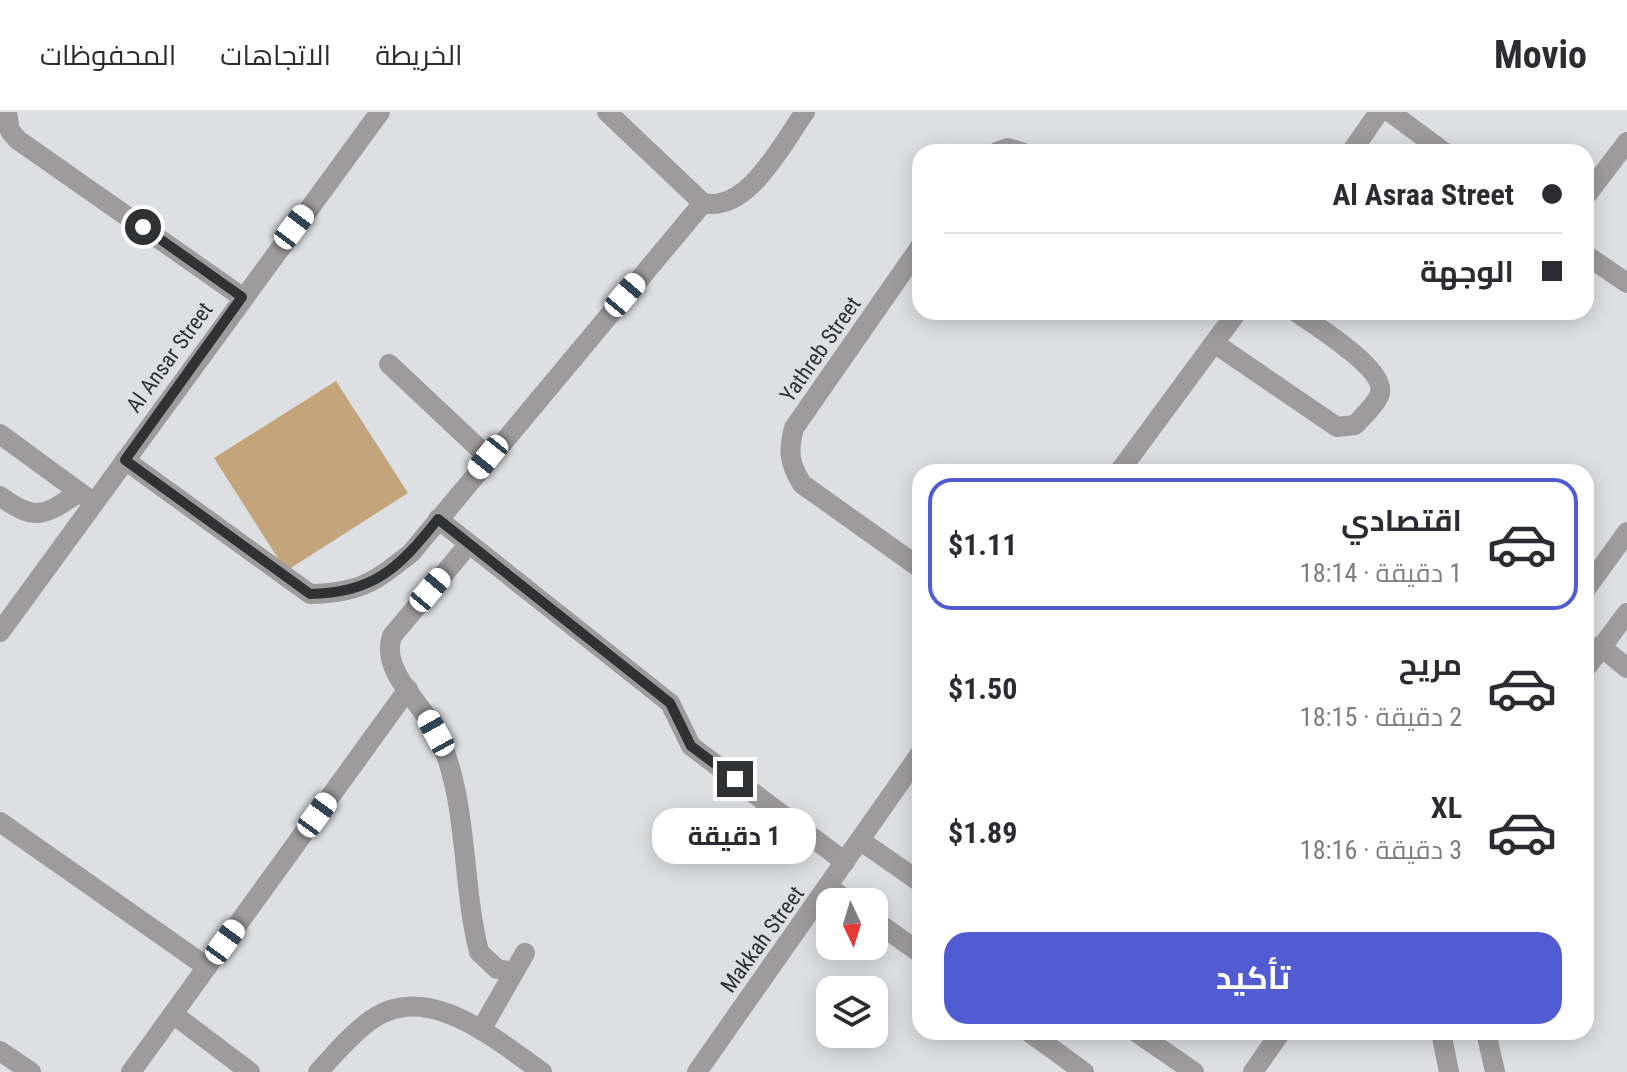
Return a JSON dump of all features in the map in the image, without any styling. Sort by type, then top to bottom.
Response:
[{"type":"street","points":[[7,112],[10,131],[18,140],[242,297]]},
{"type":"street","name":"Al Ansar Street","points":[[0,632],[86,497],[125,460],[380,112]]},
{"type":"street","points":[[607,112],[659,157],[703,203],[718,206],[743,195],[805,112]]},
{"type":"street","points":[[1357,144],[1379,112]]},
{"type":"street","points":[[1390,112],[1433,144]]},
{"type":"street","points":[[1594,185],[1627,142]]},
{"type":"street","points":[[125,460],[310,594],[344,593],[377,580],[411,553],[703,203]]},
{"type":"street","name":"Yathreb Street","points":[[912,258],[794,428],[789,450],[792,466],[802,484],[912,562]]},
{"type":"street","points":[[1594,260],[1627,283]]},
{"type":"street","points":[[1125,464],[1231,320]]},
{"type":"street","points":[[1214,343],[1337,427],[1355,425],[1380,395],[1381,383],[1372,368],[1307,320]]},
{"type":"street","points":[[389,364],[488,457]]},
{"type":"street","points":[[0,434],[86,497]]},
{"type":"street","points":[[0,496],[24,514],[49,512],[86,497]]},
{"type":"street","points":[[438,519],[670,703],[691,746],[845,862]]},
{"type":"street","points":[[1594,578],[1627,532]]},
{"type":"street","points":[[469,544],[392,636],[389,656],[436,733],[452,776],[479,952],[497,969],[514,972]]},
{"type":"street","points":[[1594,655],[1627,613]]},
{"type":"street","points":[[1600,646],[1627,668]]},
{"type":"street","points":[[131,1072],[408,689]]},
{"type":"street","name":"Makkah Street","points":[[697,1072],[912,766]]},
{"type":"street","points":[[0,822],[207,967]]},
{"type":"street","points":[[861,841],[912,876]]},
{"type":"street","points":[[888,930],[912,947]]},
{"type":"street","points":[[481,1030],[525,953]]},
{"type":"street","points":[[318,1072],[374,1017],[417,1006],[441,1011],[481,1030],[542,1072]]},
{"type":"street","points":[[173,1014],[250,1072]]},
{"type":"street","points":[[1040,1040],[1084,1072]]},
{"type":"street","points":[[1148,1040],[1194,1072]]},
{"type":"street","points":[[1253,1072],[1275,1040]]},
{"type":"street","points":[[1443,1040],[1449,1072]]},
{"type":"street","points":[[1488,1040],[1495,1072]]},
{"type":"street","points":[[0,1051],[31,1072]]},
{"type":"building","points":[[336,381],[408,493],[286,571],[214,458]]},
{"type":"route","points":[[143,227],[242,297],[125,460],[310,594],[344,593],[377,580],[411,553],[438,519],[670,703],[680,720],[685,739],[735,779]]}]
